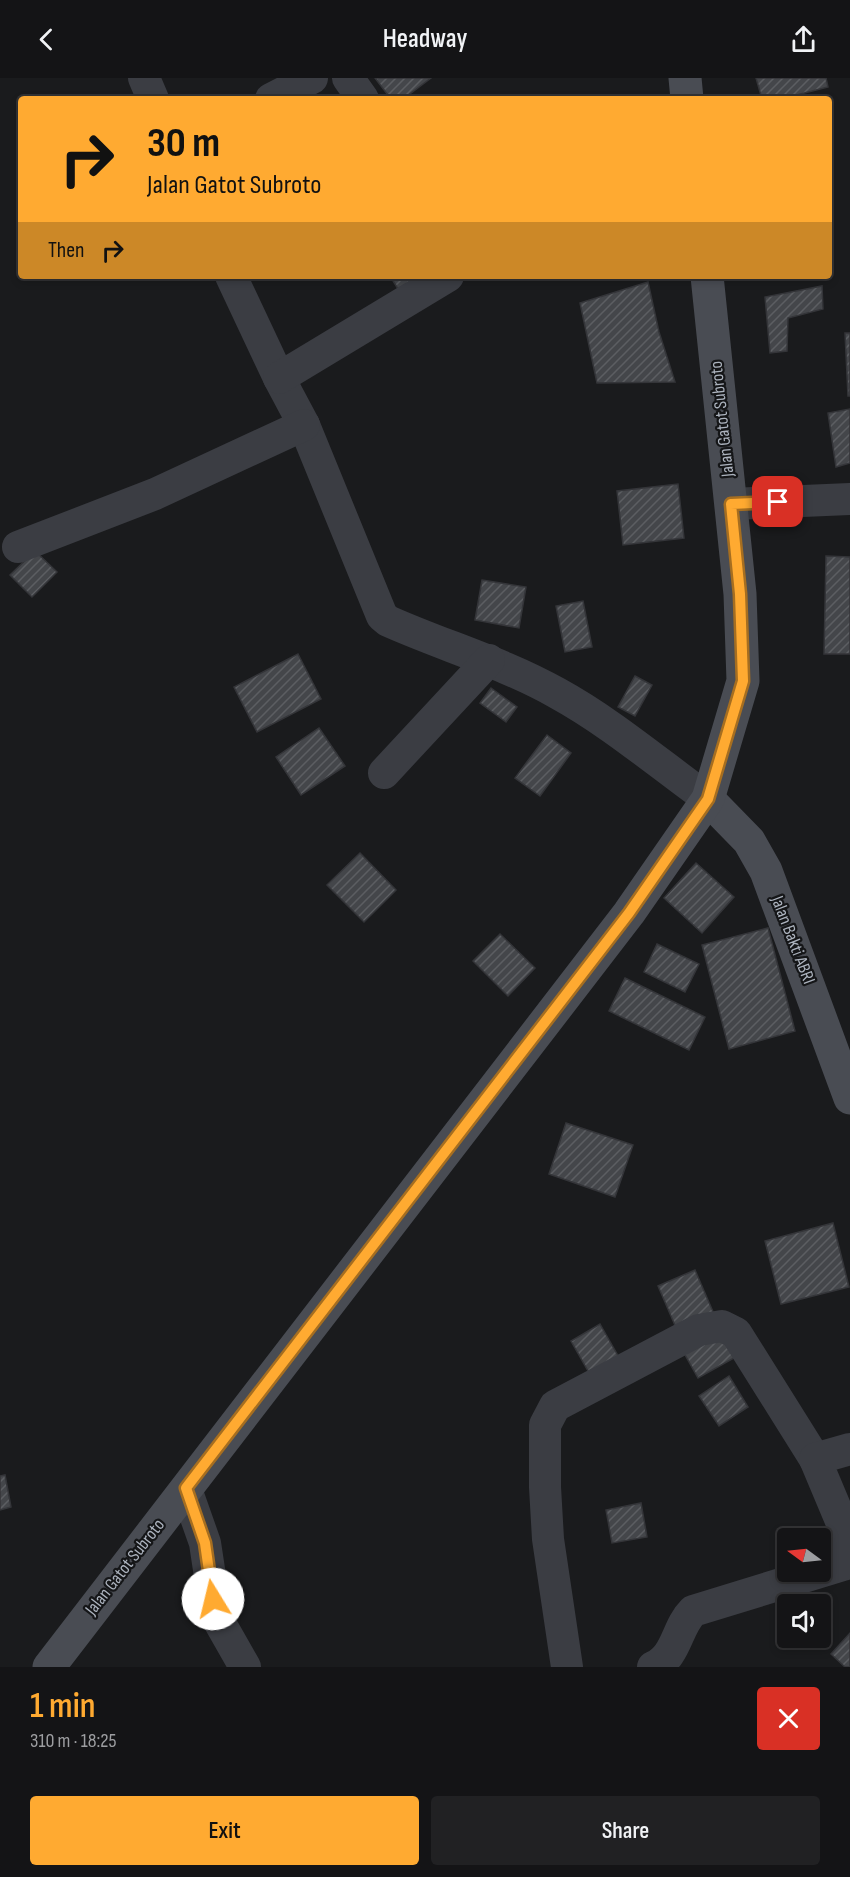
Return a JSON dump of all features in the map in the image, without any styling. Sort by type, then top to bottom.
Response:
[{"type":"main road","points":[[685,78],[687,96]]},
{"type":"main road","name":"Jalan Gatot Subroto","points":[[49,1667],[629,913],[708,799],[743,681],[740,594],[707,279]]},
{"type":"main road","name":"Jalan Bakti ABRI","points":[[708,799],[749,841],[766,871],[850,1098]]},
{"type":"street","points":[[144,78],[152,96]]},
{"type":"street","points":[[277,96],[312,78]]},
{"type":"street","points":[[348,78],[361,96]]},
{"type":"street","points":[[232,279],[304,425],[382,616],[400,627],[489,660],[557,692],[595,716],[708,799]]},
{"type":"street","points":[[279,378],[443,279]]},
{"type":"street","points":[[18,547],[155,494],[304,425]]},
{"type":"street","points":[[731,504],[850,499]]},
{"type":"street","points":[[384,773],[489,660]]},
{"type":"street","points":[[567,1667],[548,1539],[545,1425],[555,1406],[689,1335],[722,1326],[736,1333],[814,1459],[849,1540],[849,1555],[843,1565],[693,1611],[683,1622],[671,1654],[653,1667]]},
{"type":"street","points":[[814,1459],[850,1449]]},
{"type":"street","points":[[186,1488],[205,1543],[216,1616],[245,1667]]},
{"type":"building","points":[[375,78],[431,78],[407,96],[389,96]]},
{"type":"building","points":[[756,78],[826,78],[828,87],[793,96],[761,96]]},
{"type":"building","points":[[392,279],[414,279],[398,289]]},
{"type":"building","points":[[648,282],[659,332],[675,382],[597,383],[580,303]]},
{"type":"building","points":[[822,286],[823,309],[788,318],[787,351],[770,353],[765,297]]},
{"type":"building","points":[[845,333],[850,333],[850,396],[848,396]]},
{"type":"building","points":[[850,409],[850,463],[836,467],[828,413]]},
{"type":"building","points":[[678,484],[684,538],[623,545],[617,491]]},
{"type":"building","points":[[35,551],[57,572],[32,597],[10,575]]},
{"type":"building","points":[[826,556],[850,557],[850,654],[824,654]]},
{"type":"building","points":[[482,580],[526,587],[519,628],[475,620]]},
{"type":"building","points":[[583,601],[592,647],[565,652],[556,606]]},
{"type":"building","points":[[298,654],[321,699],[257,732],[234,687]]},
{"type":"building","points":[[635,676],[652,685],[635,716],[618,707]]},
{"type":"building","points":[[491,688],[517,707],[506,722],[480,703]]},
{"type":"building","points":[[319,728],[345,766],[301,795],[276,757]]},
{"type":"building","points":[[547,735],[571,753],[540,796],[515,778]]},
{"type":"building","points":[[360,853],[396,890],[364,922],[327,885]]},
{"type":"building","points":[[696,863],[734,897],[702,933],[664,898]]},
{"type":"building","points":[[768,928],[795,1031],[729,1049],[702,945]]},
{"type":"building","points":[[500,934],[535,968],[508,996],[473,961]]},
{"type":"building","points":[[657,944],[699,964],[685,992],[644,972]]},
{"type":"building","points":[[625,978],[705,1017],[689,1050],[609,1011]]},
{"type":"building","points":[[566,1123],[633,1145],[615,1197],[549,1174]]},
{"type":"building","points":[[833,1223],[849,1287],[781,1304],[765,1241]]},
{"type":"building","points":[[695,1270],[714,1314],[677,1330],[658,1286]]},
{"type":"building","points":[[600,1324],[621,1361],[592,1378],[571,1341]]},
{"type":"building","points":[[720,1333],[734,1358],[698,1378],[684,1353]]},
{"type":"building","points":[[729,1376],[748,1407],[719,1426],[699,1396]]},
{"type":"building","points":[[5,1475],[11,1507],[0,1510],[0,1476]]},
{"type":"building","points":[[641,1503],[647,1537],[612,1543],[606,1510]]},
{"type":"building","points":[[850,1633],[850,1667],[845,1667],[831,1654]]},
{"type":"route","points":[[213,1599],[205,1543],[186,1488],[629,913],[708,799],[741,691],[744,670],[740,594],[731,504],[778,502]]}]
